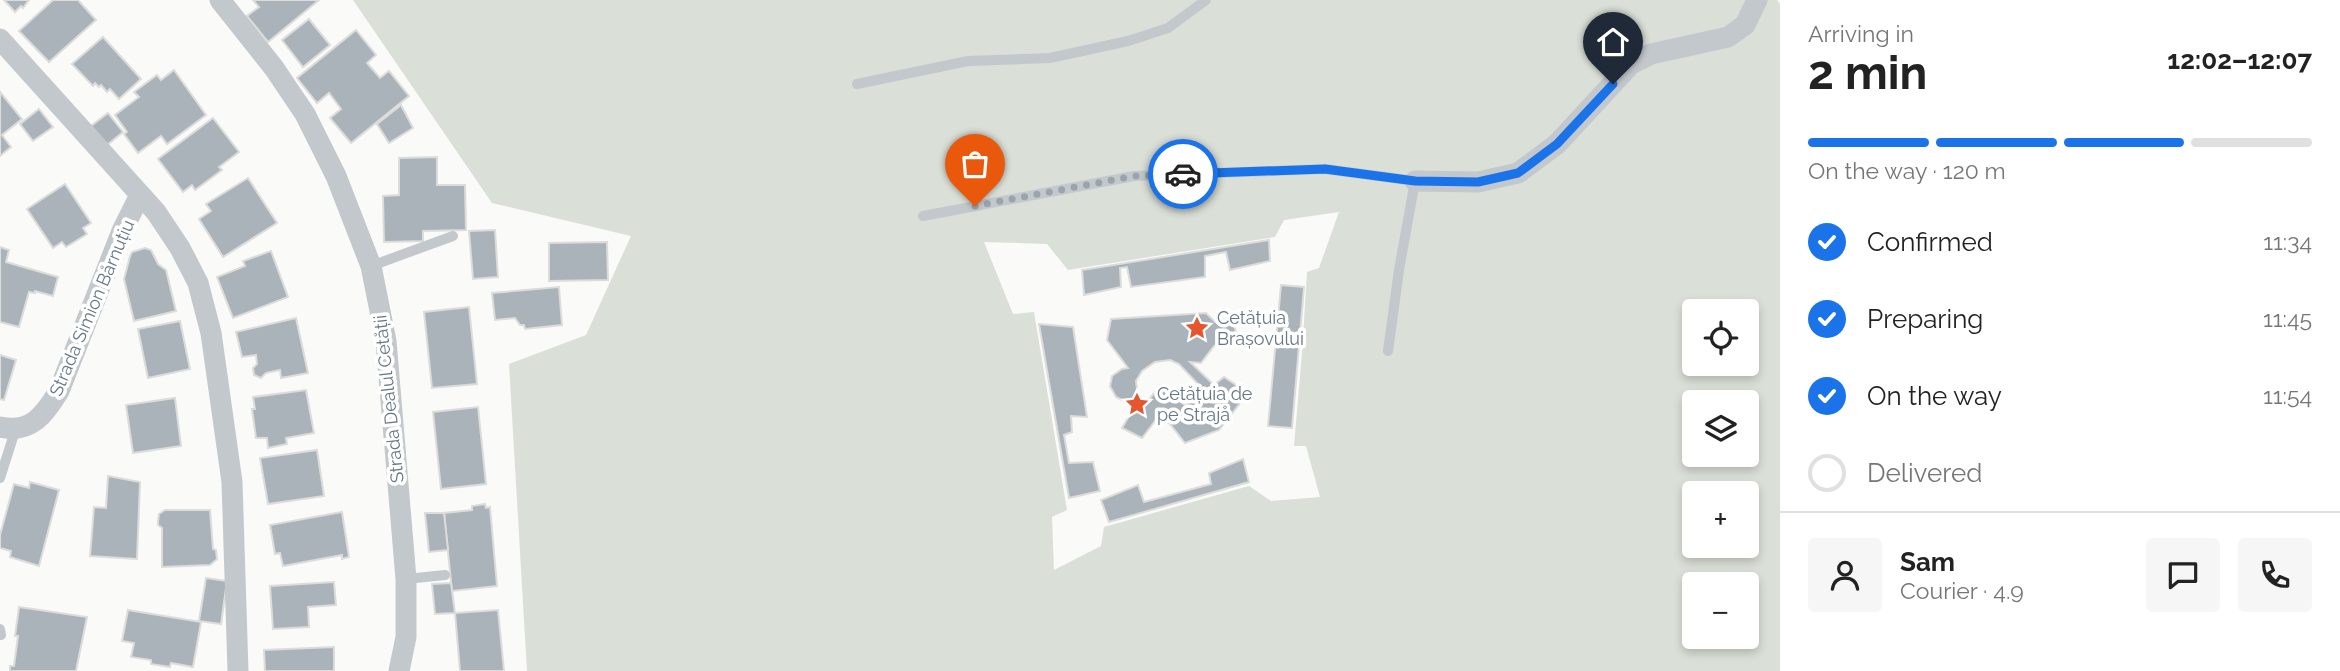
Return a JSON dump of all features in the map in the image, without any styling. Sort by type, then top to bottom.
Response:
[{"type":"street","name":"Strada Dealul Cetății","points":[[220,0],[274,68],[305,114],[336,176],[371,267],[387,341],[406,579],[406,637],[399,671]]},
{"type":"street","points":[[1415,181],[1478,182],[1518,173],[1557,144],[1631,64],[1651,54],[1728,37],[1745,25],[1757,0]]},
{"type":"street","points":[[0,39],[156,212],[180,248],[198,283],[211,333],[232,482],[238,671]]},
{"type":"street","name":"Strada Simion Bărnuțiu","points":[[8,428],[32,424],[45,414],[59,391],[122,231],[140,195]]},
{"type":"lane","points":[[857,84],[968,61],[1050,58],[1128,41],[1168,28],[1206,0]]},
{"type":"lane","points":[[923,216],[1134,176],[1325,169],[1415,181],[1388,351]]},
{"type":"lane","points":[[371,267],[453,236]]},
{"type":"lane","points":[[0,478],[8,428]]},
{"type":"lane","points":[[406,579],[445,575]]},
{"type":"shaded area","points":[[353,0],[1777,0],[1780,4],[1780,671],[527,671],[509,364],[586,335],[631,236],[492,203]],"holes":[[[1339,212],[1319,268],[1307,272],[1294,446],[1306,446],[1320,497],[1271,501],[1249,486],[1104,527],[1101,546],[1054,570],[1052,517],[1067,510],[1034,312],[1013,314],[984,242],[1047,244],[1068,270],[1275,237],[1284,220]]]},
{"type":"building","points":[[4,0],[29,0],[23,8],[21,6],[15,12]]},
{"type":"building","points":[[53,0],[78,0],[96,20],[49,62],[19,31]]},
{"type":"building","points":[[253,0],[319,0],[268,42],[247,16],[259,7]]},
{"type":"building","points":[[309,19],[330,45],[303,67],[282,40]]},
{"type":"building","points":[[356,30],[376,55],[367,63],[380,78],[389,71],[409,96],[351,143],[330,118],[341,109],[329,93],[317,103],[297,78]]},
{"type":"building","points":[[103,37],[141,79],[119,99],[110,89],[107,92],[101,85],[99,87],[95,83],[93,86],[72,64]]},
{"type":"building","points":[[174,70],[206,115],[167,144],[161,136],[138,153],[124,134],[127,132],[115,115],[139,97],[134,92],[157,75],[161,80]]},
{"type":"building","points":[[0,92],[22,119],[2,135],[11,147],[0,156]]},
{"type":"building","points":[[401,105],[413,128],[389,143],[377,124]]},
{"type":"building","points":[[39,109],[53,127],[33,141],[20,124]]},
{"type":"building","points":[[108,113],[123,132],[107,145],[91,126]]},
{"type":"building","points":[[213,118],[239,152],[219,167],[222,170],[195,190],[192,185],[183,192],[158,159]]},
{"type":"building","points":[[437,157],[437,185],[465,185],[466,230],[423,231],[423,241],[384,242],[383,196],[399,195],[399,158]]},
{"type":"building","points":[[248,178],[277,223],[223,257],[199,219],[211,211],[206,204]]},
{"type":"building","points":[[65,184],[91,223],[83,228],[87,234],[66,247],[62,242],[53,248],[27,209]]},
{"type":"building","points":[[495,230],[498,277],[473,279],[469,231]]},
{"type":"building","points":[[1269,240],[1270,261],[1230,270],[1226,252],[1205,256],[1205,277],[1131,287],[1127,267],[1120,268],[1121,287],[1084,295],[1082,270]]},
{"type":"building","points":[[607,242],[608,280],[549,281],[549,243]]},
{"type":"building","points":[[0,247],[9,250],[6,262],[58,277],[53,296],[29,292],[19,327],[0,322]]},
{"type":"building","points":[[145,248],[151,250],[158,264],[166,270],[176,311],[134,321],[124,279],[132,252]]},
{"type":"building","points":[[271,251],[288,297],[233,318],[217,277],[245,266],[243,261]]},
{"type":"building","points":[[1281,285],[1304,287],[1292,428],[1268,426]]},
{"type":"building","points":[[559,287],[562,325],[525,329],[515,318],[495,320],[492,293]]},
{"type":"building","points":[[469,307],[477,384],[432,388],[424,312]]},
{"type":"building","points":[[1206,313],[1215,322],[1234,317],[1236,337],[1214,346],[1201,363],[1190,362],[1214,385],[1224,377],[1248,393],[1219,430],[1185,443],[1170,424],[1159,416],[1142,438],[1122,428],[1135,406],[1116,397],[1110,386],[1112,376],[1128,368],[1107,340],[1111,319]],"holes":[[[1170,360],[1179,364],[1200,386],[1186,406],[1160,385],[1145,405],[1138,398],[1136,381],[1142,371],[1155,362]]]},
{"type":"building","points":[[296,318],[308,373],[281,378],[280,370],[266,373],[261,378],[254,375],[256,355],[242,357],[236,332]]},
{"type":"building","points":[[180,321],[190,369],[148,378],[138,329]]},
{"type":"building","points":[[1039,324],[1073,327],[1087,417],[1071,416],[1072,432],[1064,435],[1069,463],[1093,462],[1100,491],[1069,498]]},
{"type":"building","points":[[0,355],[16,360],[4,400],[0,399]]},
{"type":"building","points":[[306,390],[314,433],[286,438],[287,444],[268,448],[267,438],[256,438],[253,397]]},
{"type":"building","points":[[175,398],[181,446],[133,453],[126,405]]},
{"type":"building","points":[[478,407],[486,484],[441,489],[433,412]]},
{"type":"building","points":[[317,450],[324,496],[268,504],[260,458]]},
{"type":"building","points":[[1243,459],[1249,482],[1109,522],[1101,500],[1138,485],[1144,502],[1211,484],[1209,473]]},
{"type":"building","points":[[108,476],[140,482],[137,559],[90,556],[94,507],[106,508]]},
{"type":"building","points":[[30,482],[59,490],[39,566],[10,557],[11,551],[0,548],[0,535],[14,484],[29,488]]},
{"type":"building","points":[[485,504],[486,508],[490,507],[497,586],[452,591],[444,513],[472,510],[472,506]]},
{"type":"building","points":[[165,510],[210,510],[213,549],[216,550],[217,559],[210,565],[162,567],[162,528],[158,521],[159,514]]},
{"type":"building","points":[[342,512],[349,557],[342,559],[342,555],[283,566],[280,553],[275,554],[270,525]]},
{"type":"building","points":[[425,513],[444,513],[448,550],[429,552]]},
{"type":"building","points":[[206,578],[227,581],[221,624],[199,621]]},
{"type":"building","points":[[334,582],[336,605],[308,607],[309,627],[273,629],[270,586]]},
{"type":"building","points":[[451,583],[455,613],[435,614],[432,584]]},
{"type":"building","points":[[19,607],[87,617],[76,671],[10,671],[10,666],[14,666]]},
{"type":"building","points":[[128,610],[201,622],[193,667],[171,663],[170,667],[151,664],[151,660],[131,657],[134,643],[122,641]]},
{"type":"building","points":[[498,610],[504,671],[460,671],[455,613]]},
{"type":"building","points":[[334,647],[334,671],[265,671],[264,650]]},
{"type":"way so far","points":[[975,206],[1134,176],[1183,174]]},
{"type":"place","name":"Cetățuia Brașovului","points":[[1197,328]]},
{"type":"place","name":"Cetățuia de pe Strajă","points":[[1137,404]]},
{"type":"route","points":[[1183,174],[1325,169],[1415,181],[1478,182],[1518,173],[1557,144],[1613,84]]}]
